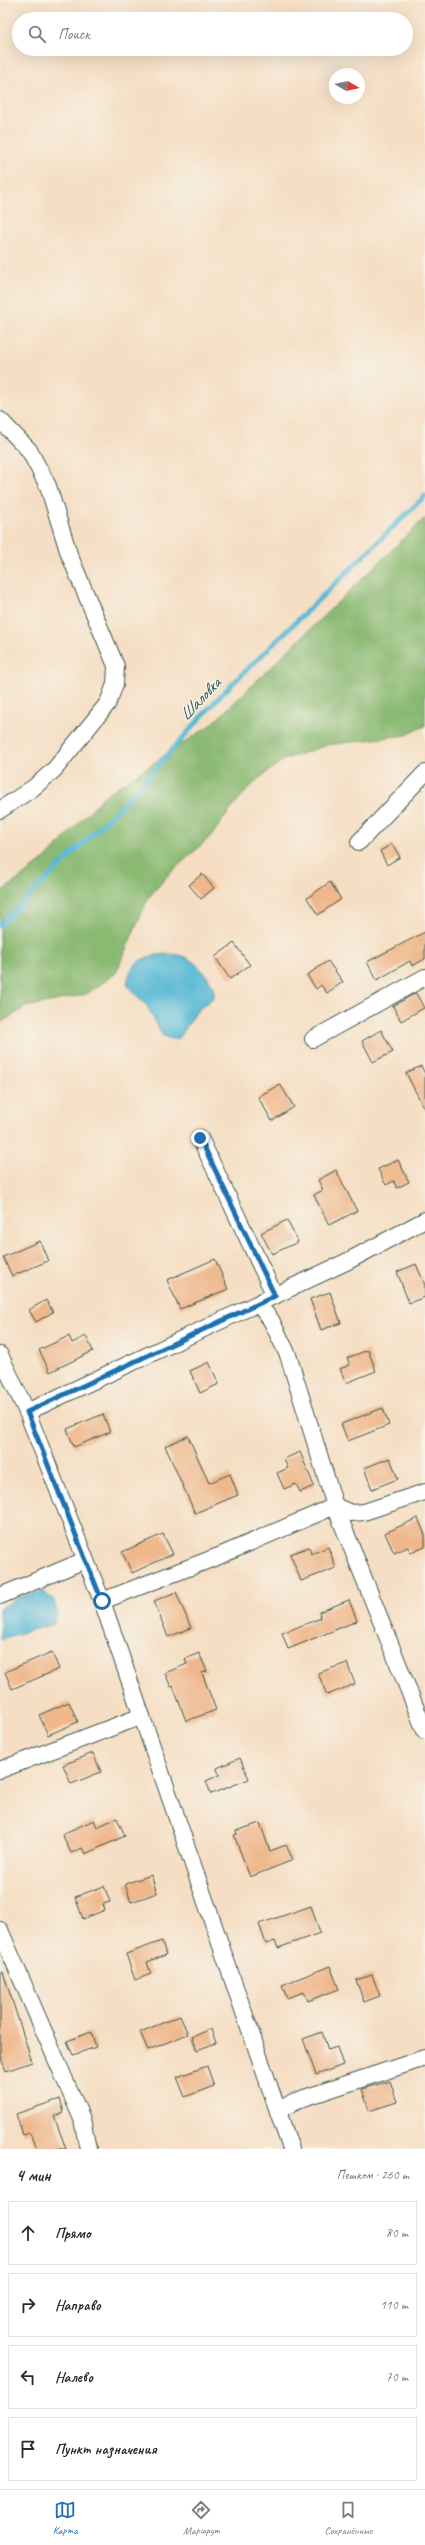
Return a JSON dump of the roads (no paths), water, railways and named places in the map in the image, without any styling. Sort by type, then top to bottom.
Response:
[{"type":"street","points":[[0,420],[29,450],[48,486],[69,554],[116,666],[115,684],[108,703],[54,770],[33,788],[0,810]]},
{"type":"street","points":[[359,842],[425,773]]},
{"type":"street","points":[[314,1039],[425,977]]},
{"type":"street","points":[[200,1138],[275,1296]]},
{"type":"street","points":[[27,1412],[348,1262],[425,1220]]},
{"type":"street","points":[[258,1304],[271,1320],[288,1355],[335,1506],[425,1731]]},
{"type":"street","points":[[0,1354],[27,1412],[102,1601],[291,2149]]},
{"type":"street","points":[[102,1601],[219,1556],[335,1506],[351,1513],[364,1512],[425,1492]]},
{"type":"street","points":[[0,1596],[85,1560]]},
{"type":"street","points":[[0,1770],[142,1716]]},
{"type":"street","points":[[0,1930],[82,2119],[88,2149]]},
{"type":"street","points":[[278,2111],[295,2101],[425,2058]]},
{"type":"water","points":[[170,954],[187,958],[199,967],[208,978],[214,991],[214,997],[197,1011],[179,1038],[171,1039],[163,1036],[147,1006],[127,985],[132,969],[141,960],[147,957]]},
{"type":"water","points":[[42,1591],[54,1600],[57,1613],[54,1624],[0,1639],[0,1608],[20,1597]]},
{"type":"waterway","name":"Шаловка","points":[[0,925],[131,796],[221,695],[425,496]]}]
